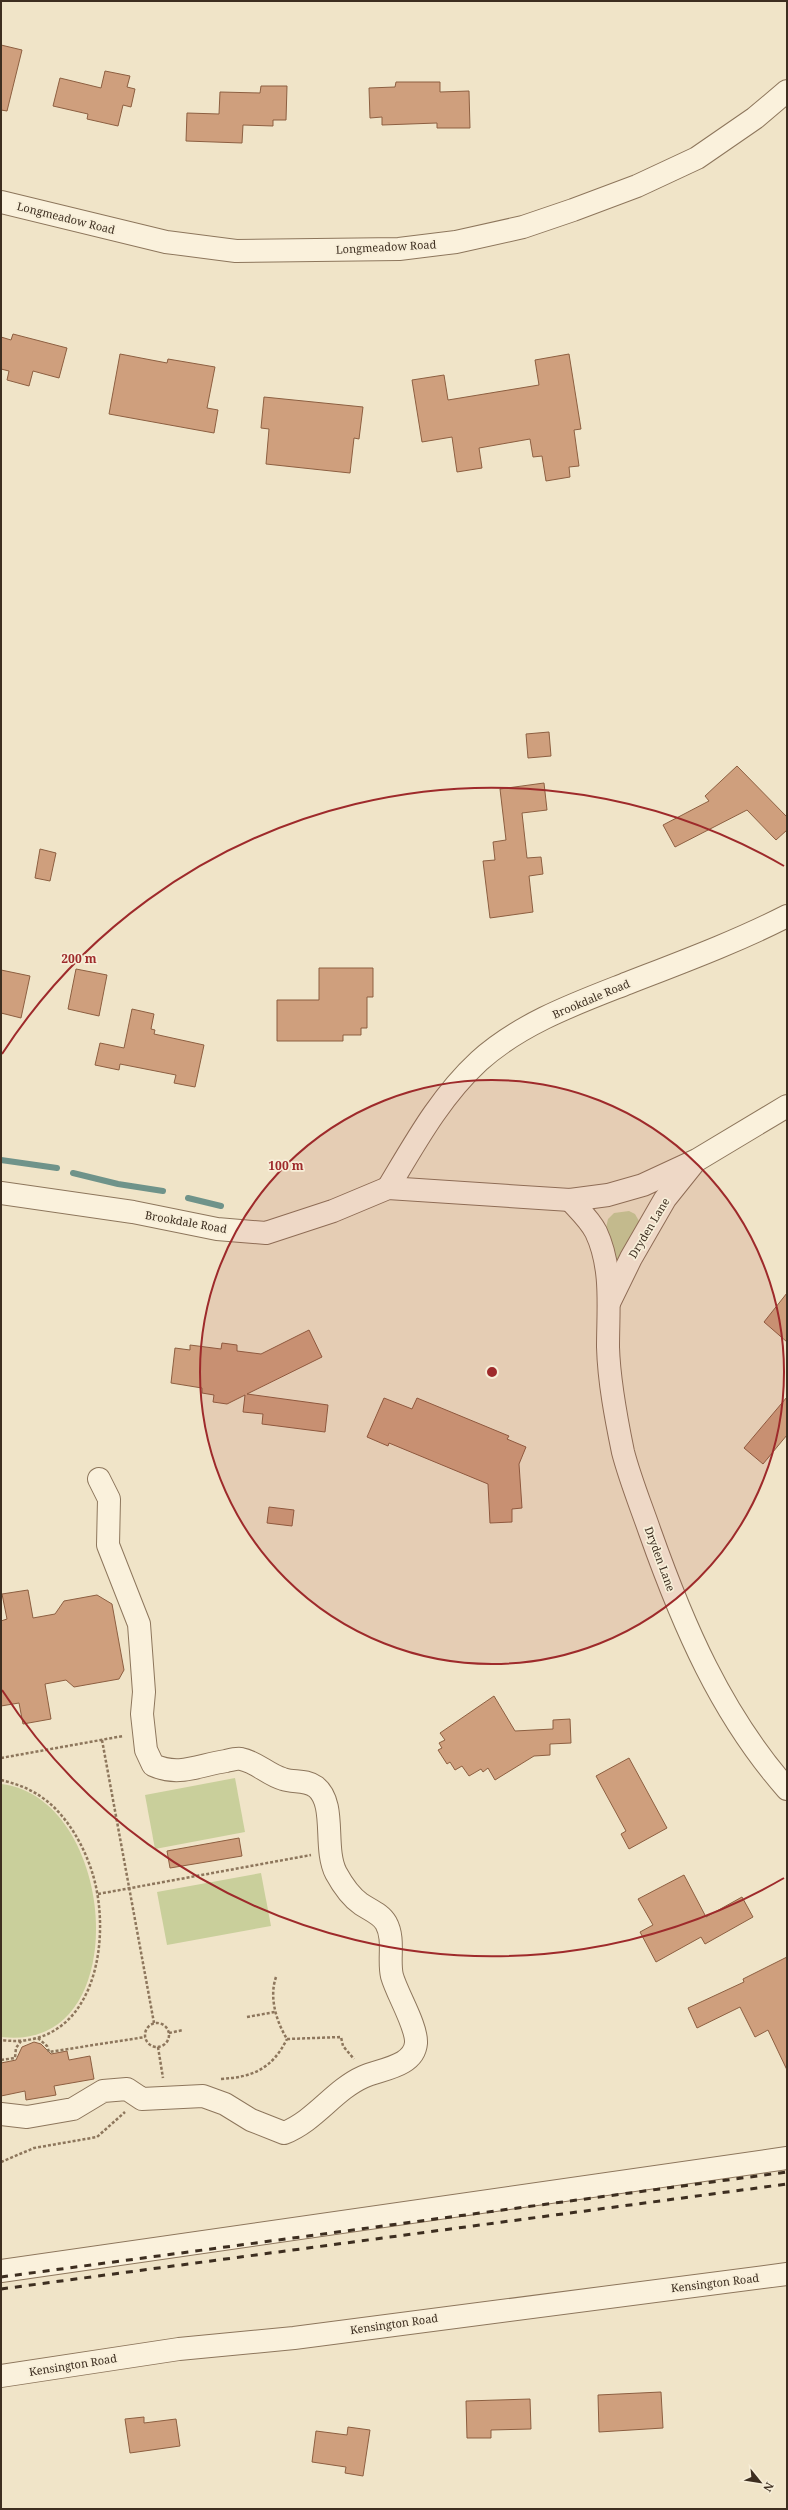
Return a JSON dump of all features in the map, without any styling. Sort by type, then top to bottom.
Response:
[{"type":"street","name":"Longmeadow Road","points":[[1,202],[166,242],[236,251],[399,249],[441,244],[524,227],[637,186],[697,158],[723,142],[787,91]]},
{"type":"street","name":"Brookdale Road","points":[[388,1188],[437,1108],[463,1077],[501,1044],[566,1008],[669,967],[787,916]]},
{"type":"street","name":"Brookdale Road","points":[[1,1193],[119,1210],[217,1229],[266,1233],[333,1211],[388,1188],[570,1200],[608,1195],[643,1185],[697,1160],[787,1106]]},
{"type":"street","name":"Dryden Lane","points":[[610,1301],[631,1258],[665,1199],[697,1160]]},
{"type":"street","name":"Dryden Lane","points":[[570,1200],[585,1216],[596,1233],[605,1266],[610,1301],[608,1348],[614,1398],[624,1454],[665,1574],[694,1645],[728,1710],[787,1789]]},
{"type":"street","points":[[1,2114],[27,2117],[73,2109],[103,2090],[127,2089],[142,2099],[166,2096],[203,2096],[250,2120],[284,2133],[307,2120],[341,2092],[366,2076],[402,2063],[412,2055],[416,2043],[407,2013],[396,1991],[386,1924],[375,1912],[360,1904],[335,1872],[329,1851],[325,1798],[316,1787],[304,1781],[286,1780],[270,1776],[256,1765],[240,1759],[181,1771],[166,1771],[153,1765],[146,1750],[142,1714],[144,1692],[139,1624],[108,1545],[109,1499],[99,1479]]},
{"type":"street","points":[[1,2271],[787,2158]]},
{"type":"street","name":"Kensington Road","points":[[1,2376],[179,2349],[294,2338],[787,2274]]},
{"type":"path","points":[[1,1758],[144,1732]]},
{"type":"path","points":[[102,1740],[154,2023]]},
{"type":"path","points":[[1,1780],[19,1784],[34,1792],[48,1802],[74,1831],[85,1853],[98,1894],[101,1918],[100,1942],[91,1983],[81,2005],[68,2022],[50,2034],[21,2041],[1,2040]]},
{"type":"path","points":[[98,1894],[329,1851]]},
{"type":"path","points":[[276,1977],[271,1989],[276,2012],[282,2030],[287,2039]]},
{"type":"path","points":[[247,2017],[276,2012]]},
{"type":"path","points":[[154,2023],[164,2025],[169,2033],[166,2042],[158,2047],[149,2045],[145,2037],[148,2026],[154,2023]]},
{"type":"path","points":[[169,2033],[183,2030]]},
{"type":"path","points":[[37,2037],[47,2046],[50,2052],[145,2037]]},
{"type":"path","points":[[287,2039],[341,2037],[343,2046],[366,2076]]},
{"type":"path","points":[[213,2100],[213,2087],[216,2082],[220,2079],[234,2079],[264,2069],[281,2050],[287,2039]]},
{"type":"path","points":[[1,2060],[15,2058],[16,2048],[21,2041]]},
{"type":"path","points":[[158,2047],[166,2096]]},
{"type":"path","points":[[1,2162],[34,2148],[97,2137],[110,2126]]},
{"type":"green space","points":[[629,1211],[635,1214],[639,1221],[638,1230],[622,1265],[613,1264],[606,1228],[608,1219],[614,1213]]},
{"type":"green space","points":[[235,1778],[245,1832],[155,1849],[145,1795]]},
{"type":"green space","points":[[1,1784],[40,1799],[69,1831],[88,1874],[96,1922],[92,1968],[75,2006],[45,2032],[1,2037]]},
{"type":"green space","points":[[261,1873],[271,1926],[167,1945],[157,1892]]},
{"type":"building","points":[[1,45],[22,50],[7,111],[1,110]]},
{"type":"building","points":[[105,71],[130,76],[127,87],[135,89],[131,107],[123,105],[118,126],[87,119],[88,114],[53,106],[60,78],[101,88]]},
{"type":"building","points":[[396,82],[440,82],[440,92],[469,91],[470,128],[437,128],[437,123],[382,125],[382,117],[370,118],[369,88],[395,87]]},
{"type":"building","points":[[261,86],[287,86],[286,120],[273,120],[273,126],[243,125],[242,143],[186,141],[187,113],[219,114],[220,92],[260,93]]},
{"type":"building","points":[[13,334],[67,348],[59,378],[33,371],[29,386],[7,380],[9,371],[1,369],[1,337],[11,340]]},
{"type":"building","points":[[120,354],[167,363],[168,359],[215,367],[207,408],[218,410],[214,433],[109,414]]},
{"type":"building","points":[[569,354],[581,429],[574,430],[579,466],[569,467],[570,477],[546,481],[542,456],[533,457],[530,439],[479,448],[482,468],[457,472],[452,437],[422,442],[412,380],[444,375],[448,400],[539,385],[535,360]]},
{"type":"building","points":[[264,397],[363,407],[359,439],[354,438],[350,473],[266,464],[269,429],[261,428]]},
{"type":"building","points":[[549,732],[551,756],[528,758],[526,734]]},
{"type":"building","points":[[737,766],[787,817],[787,830],[776,840],[747,810],[675,847],[663,825],[709,801],[705,796]]},
{"type":"building","points":[[544,783],[547,810],[522,813],[527,858],[541,857],[543,874],[529,876],[533,912],[490,918],[483,861],[495,860],[493,842],[506,840],[500,789]]},
{"type":"building","points":[[40,849],[56,853],[50,881],[35,878]]},
{"type":"building","points":[[319,968],[373,968],[373,997],[367,997],[367,1028],[361,1028],[361,1035],[343,1035],[343,1041],[277,1041],[277,1000],[319,1000]]},
{"type":"building","points":[[76,969],[107,975],[99,1016],[68,1009]]},
{"type":"building","points":[[1,970],[30,976],[21,1018],[1,1013]]},
{"type":"building","points":[[132,1009],[154,1014],[151,1029],[155,1030],[154,1034],[204,1045],[195,1087],[174,1083],[176,1075],[120,1064],[119,1070],[95,1065],[100,1043],[124,1048]]},
{"type":"building","points":[[787,1293],[787,1342],[764,1322]]},
{"type":"building","points":[[309,1330],[322,1357],[247,1394],[328,1405],[325,1432],[262,1424],[263,1414],[243,1412],[245,1395],[227,1404],[213,1402],[214,1395],[202,1393],[202,1388],[171,1383],[175,1348],[190,1350],[190,1345],[221,1349],[222,1343],[237,1345],[237,1351],[261,1354]]},
{"type":"building","points":[[787,1397],[787,1435],[763,1464],[744,1448]]},
{"type":"building","points":[[384,1398],[412,1409],[417,1398],[509,1436],[507,1439],[526,1447],[519,1464],[522,1508],[512,1509],[512,1522],[490,1523],[488,1484],[389,1443],[388,1446],[367,1437]]},
{"type":"building","points":[[269,1507],[294,1510],[292,1526],[267,1523]]},
{"type":"building","points":[[28,1590],[33,1618],[55,1614],[64,1601],[97,1595],[112,1604],[124,1670],[119,1679],[74,1687],[66,1680],[45,1684],[51,1719],[23,1724],[19,1703],[1,1706],[1,1621],[7,1619],[2,1594]]},
{"type":"building","points":[[494,1696],[515,1731],[553,1729],[553,1720],[570,1719],[571,1743],[550,1744],[550,1755],[534,1756],[495,1780],[488,1768],[483,1772],[481,1769],[469,1776],[462,1766],[455,1770],[450,1762],[447,1764],[438,1750],[442,1748],[439,1743],[445,1740],[440,1733]]},
{"type":"building","points":[[629,1758],[667,1828],[629,1849],[621,1834],[626,1831],[596,1776]]},
{"type":"building","points":[[239,1838],[242,1856],[170,1868],[167,1851]]},
{"type":"building","points":[[684,1875],[706,1917],[742,1897],[753,1917],[705,1944],[701,1937],[656,1962],[640,1932],[653,1925],[638,1899]]},
{"type":"building","points":[[787,1957],[787,2070],[768,2030],[755,2037],[740,2007],[697,2028],[688,2008],[744,1982],[743,1979]]},
{"type":"building","points":[[34,2042],[41,2044],[51,2054],[67,2051],[69,2060],[90,2056],[94,2079],[54,2086],[56,2095],[26,2100],[25,2091],[1,2096],[1,2063],[16,2060],[22,2047]]},
{"type":"building","points":[[661,2392],[663,2428],[599,2432],[598,2395]]},
{"type":"building","points":[[530,2399],[531,2429],[491,2430],[491,2438],[467,2438],[466,2401]]},
{"type":"building","points":[[144,2417],[144,2423],[176,2419],[180,2446],[130,2453],[125,2419]]},
{"type":"building","points":[[348,2427],[370,2430],[363,2476],[345,2473],[346,2467],[312,2462],[316,2431],[347,2435]]},
{"type":"waterway","points":[[1,1160],[57,1168]]},
{"type":"waterway","points":[[73,1173],[118,1184],[163,1191]]},
{"type":"waterway","points":[[188,1198],[221,1206]]},
{"type":"railway","points":[[1,2277],[787,2172]]},
{"type":"railway","points":[[1,2289],[787,2184]]}]
